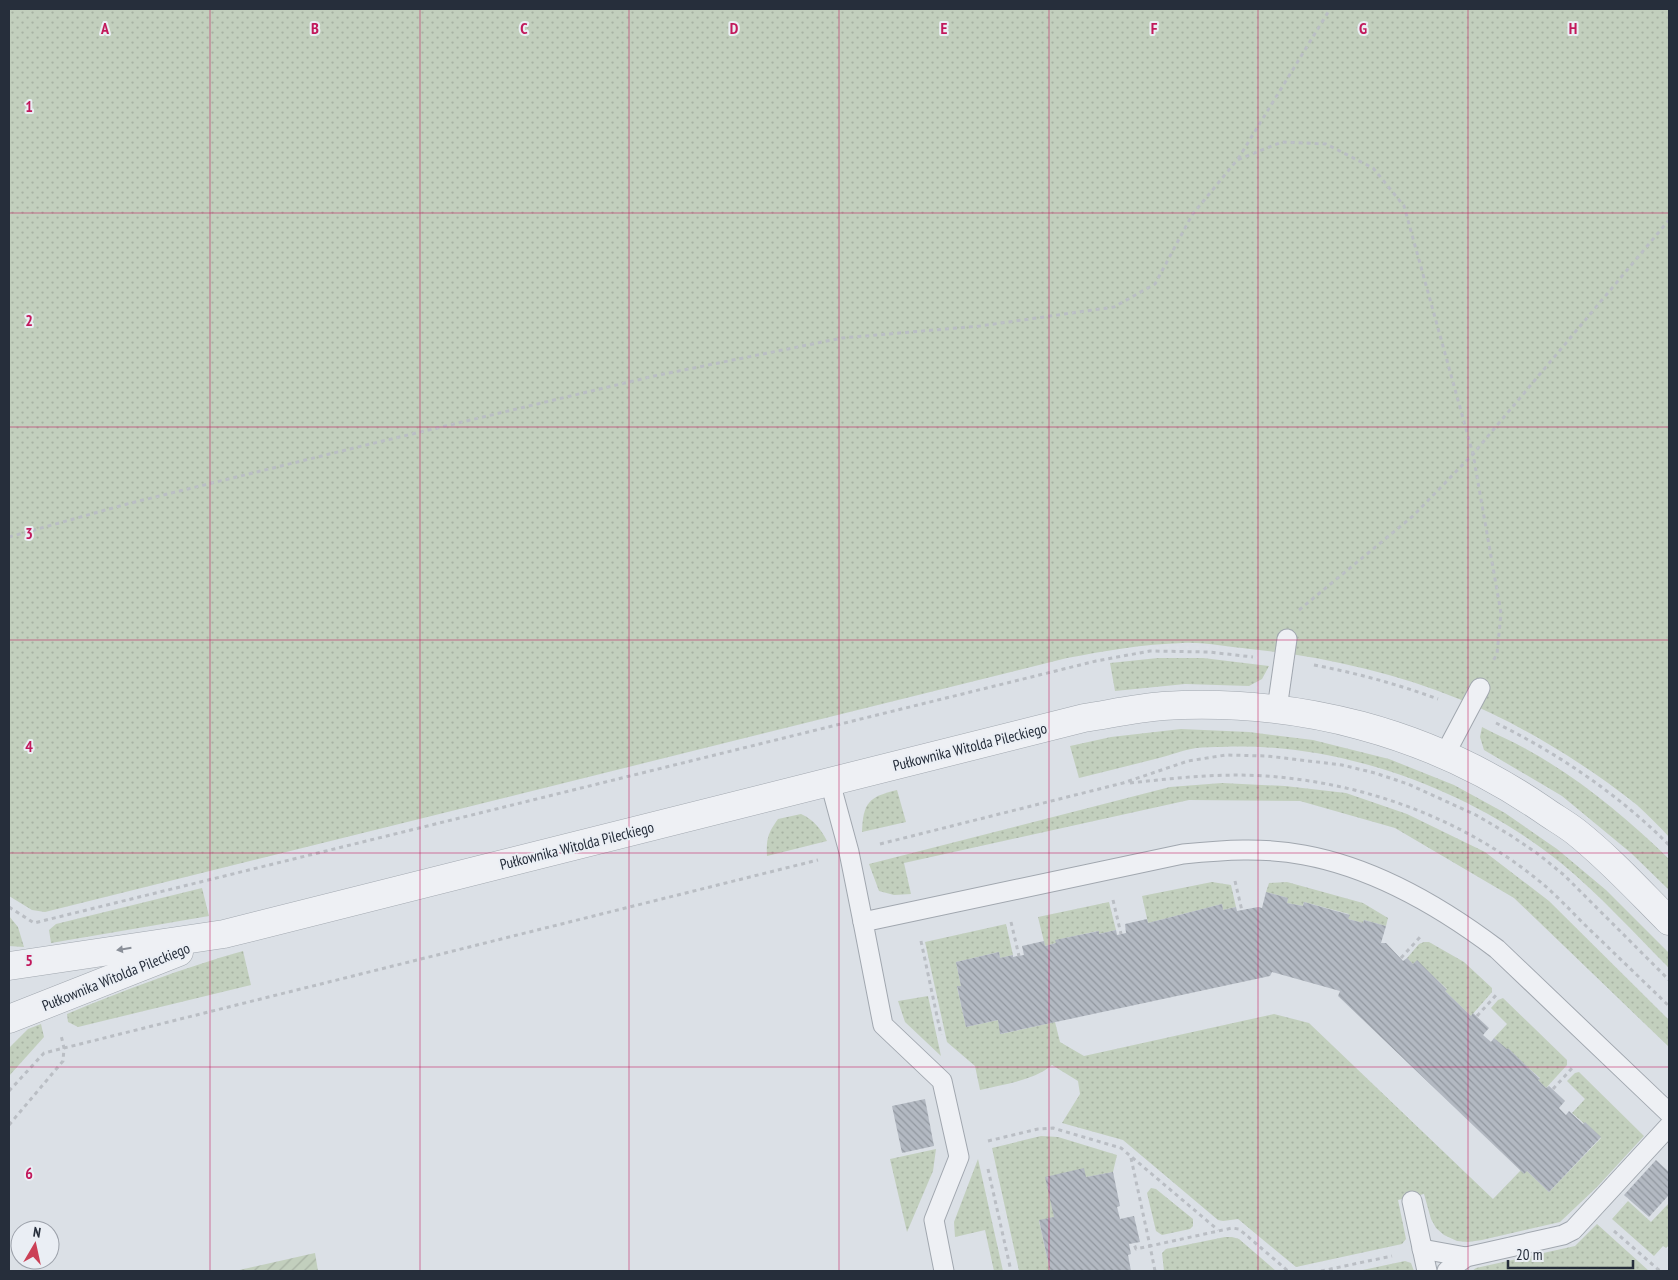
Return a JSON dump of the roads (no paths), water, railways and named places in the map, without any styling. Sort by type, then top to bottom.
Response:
[{"type":"street","name":"Pułkownika Witolda Pileckiego","points":[[9,966],[224,934],[1084,718],[1161,706],[1227,705],[1277,709],[1339,719],[1402,737],[1445,754],[1481,771],[1518,793],[1576,832],[1611,863],[1669,921]]},
{"type":"street","name":"Pułkownika Witolda Pileckiego","points":[[9,1020],[224,934]]},
{"type":"lane","points":[[1277,709],[1287,639]]},
{"type":"lane","points":[[1445,754],[1480,688]]},
{"type":"lane","points":[[830,782],[849,852],[883,1025],[942,1081],[959,1157],[934,1220],[944,1271]]},
{"type":"lane","points":[[863,922],[1183,854],[1235,850],[1305,855],[1365,871],[1399,887],[1468,927],[1497,949],[1669,1113]]},
{"type":"lane","points":[[1422,1249],[1466,1257],[1563,1235],[1573,1230],[1669,1126]]},
{"type":"lane","points":[[1412,1201],[1427,1271]]},
{"type":"lane","points":[[1447,1271],[1466,1257]]}]
